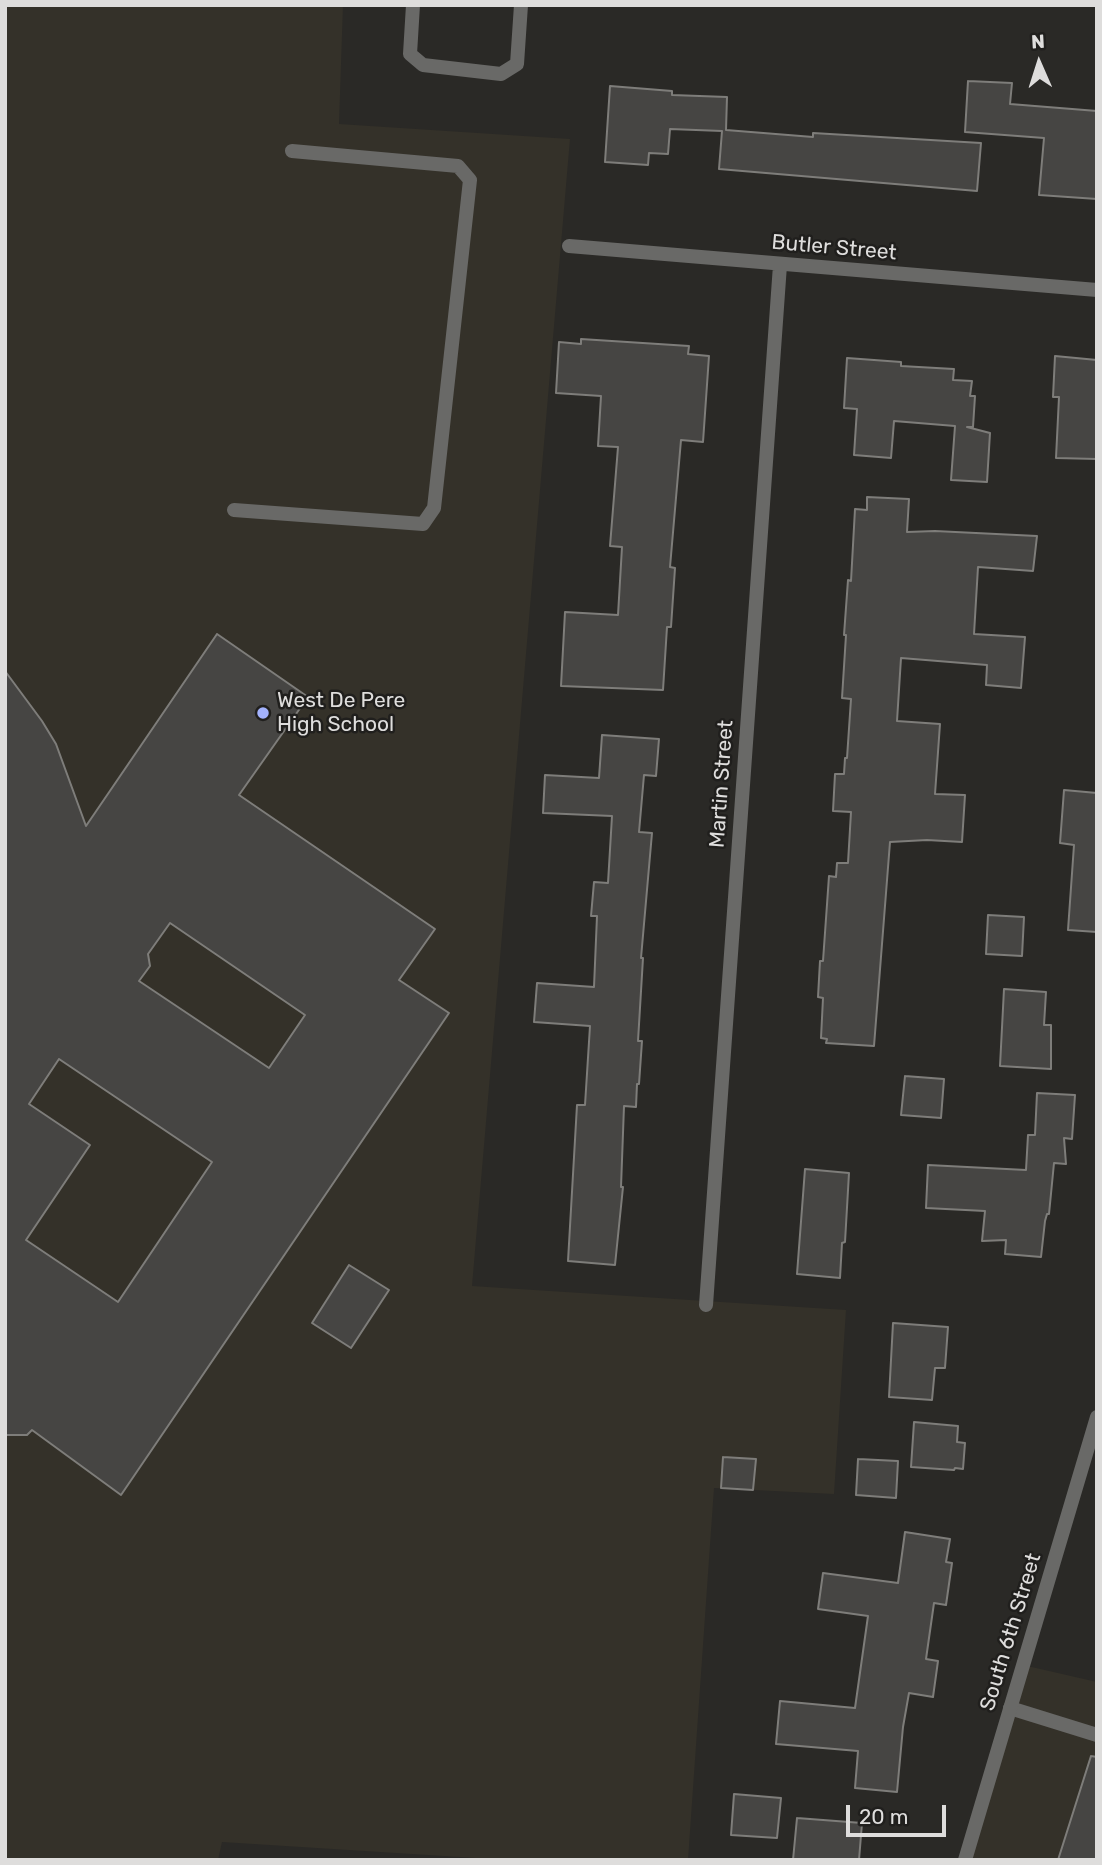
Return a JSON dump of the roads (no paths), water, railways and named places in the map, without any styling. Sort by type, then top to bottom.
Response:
[{"type":"street","points":[[413,5],[410,54],[423,65],[501,74],[517,64],[521,5]]},
{"type":"street","points":[[234,510],[423,524],[434,508],[470,180],[458,166],[292,150]]},
{"type":"street","name":"Butler Street","points":[[569,246],[1097,290]]},
{"type":"street","name":"Martin Street","points":[[706,1305],[780,265]]},
{"type":"street","name":"South 6th Street","points":[[965,1860],[1097,1417]]},
{"type":"street","points":[[1010,1708],[1097,1735]]},
{"type":"place","name":"West De Pere High School","points":[[263,713]]}]
